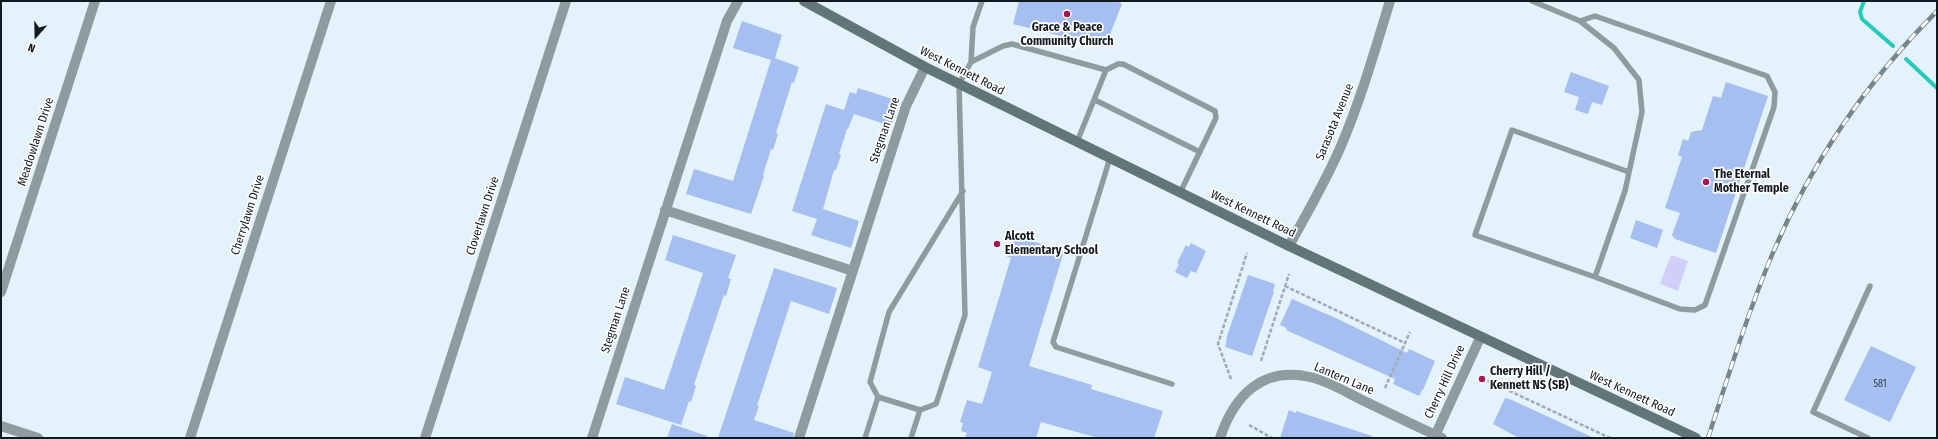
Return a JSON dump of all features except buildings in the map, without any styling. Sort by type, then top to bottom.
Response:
[{"type":"street","name":"Meadowlawn Drive","points":[[1,292],[95,1]]},
{"type":"street","name":"Cherrylawn Drive","points":[[190,438],[331,1]]},
{"type":"street","name":"Cloverlawn Drive","points":[[425,438],[566,1]]},
{"type":"street","name":"Stegman Lane","points":[[592,438],[727,21],[738,1]]},
{"type":"street","name":"West Kennett Road","points":[[804,1],[925,67],[1180,193],[1480,338],[1693,437]]},
{"type":"street","name":"Sarasota Avenue","points":[[1289,246],[1321,187],[1340,147],[1361,93],[1390,1]]},
{"type":"street","name":"Stegman Lane","points":[[799,438],[906,106],[925,67]]},
{"type":"street","points":[[666,210],[853,271]]},
{"type":"street","name":"Cherry Hill Drive","points":[[1437,437],[1480,338]]},
{"type":"street","name":"Lantern Lane","points":[[1220,438],[1232,408],[1247,392],[1271,378],[1293,375],[1319,380],[1437,437]]},
{"type":"street","points":[[1,426],[38,438]]},
{"type":"lane","points":[[963,190],[889,312],[870,382],[878,397],[920,410],[936,404],[965,315],[963,190],[959,84],[971,62],[973,27],[982,1]]},
{"type":"lane","points":[[1532,1],[1580,21],[1614,48],[1638,80],[1642,112],[1624,195],[1595,277]]},
{"type":"lane","points":[[1580,21],[1595,16],[1767,76],[1775,92],[1774,107],[1705,305],[1695,310],[1680,310],[1595,277],[1475,235],[1512,130],[1629,172]]},
{"type":"lane","points":[[971,62],[1003,46],[1012,44],[1106,70],[1118,64],[1123,64],[1215,111],[1216,118],[1180,193]]},
{"type":"lane","points":[[1077,142],[1106,70]]},
{"type":"lane","points":[[1095,100],[1200,152]]},
{"type":"lane","points":[[1110,158],[1053,342],[1056,347],[1172,384]]},
{"type":"lane","points":[[1868,438],[1813,412],[1870,286]]},
{"type":"lane","points":[[865,438],[878,397]]},
{"type":"lane","points":[[911,438],[920,410]]},
{"type":"path","points":[[1230,379],[1218,344],[1246,253]]},
{"type":"path","points":[[1261,361],[1289,274]]},
{"type":"path","points":[[1285,286],[1405,343]]},
{"type":"path","points":[[1385,388],[1410,332]]},
{"type":"path","points":[[1482,378],[1610,438]]},
{"type":"path","points":[[1249,424],[1272,438]]},
{"type":"shaded area","points":[[1671,255],[1688,261],[1678,291],[1660,284]]},
{"type":"waterway","points":[[1864,1],[1860,12],[1862,19],[1893,46]]},
{"type":"waterway","points":[[1906,59],[1937,88]]},
{"type":"railway","points":[[1708,438],[1754,300],[1772,255],[1804,189],[1822,157],[1864,95],[1911,38],[1937,11]]},
{"type":"place","name":"Grace & Peace Community Church","points":[[1067,14]]},
{"type":"place","name":"The Eternal Mother Temple","points":[[1706,182]]},
{"type":"place","name":"Alcott Elementary School","points":[[997,244]]},
{"type":"place","name":"Cherry Hill / Kennett NS (SB)","points":[[1482,379]]}]
